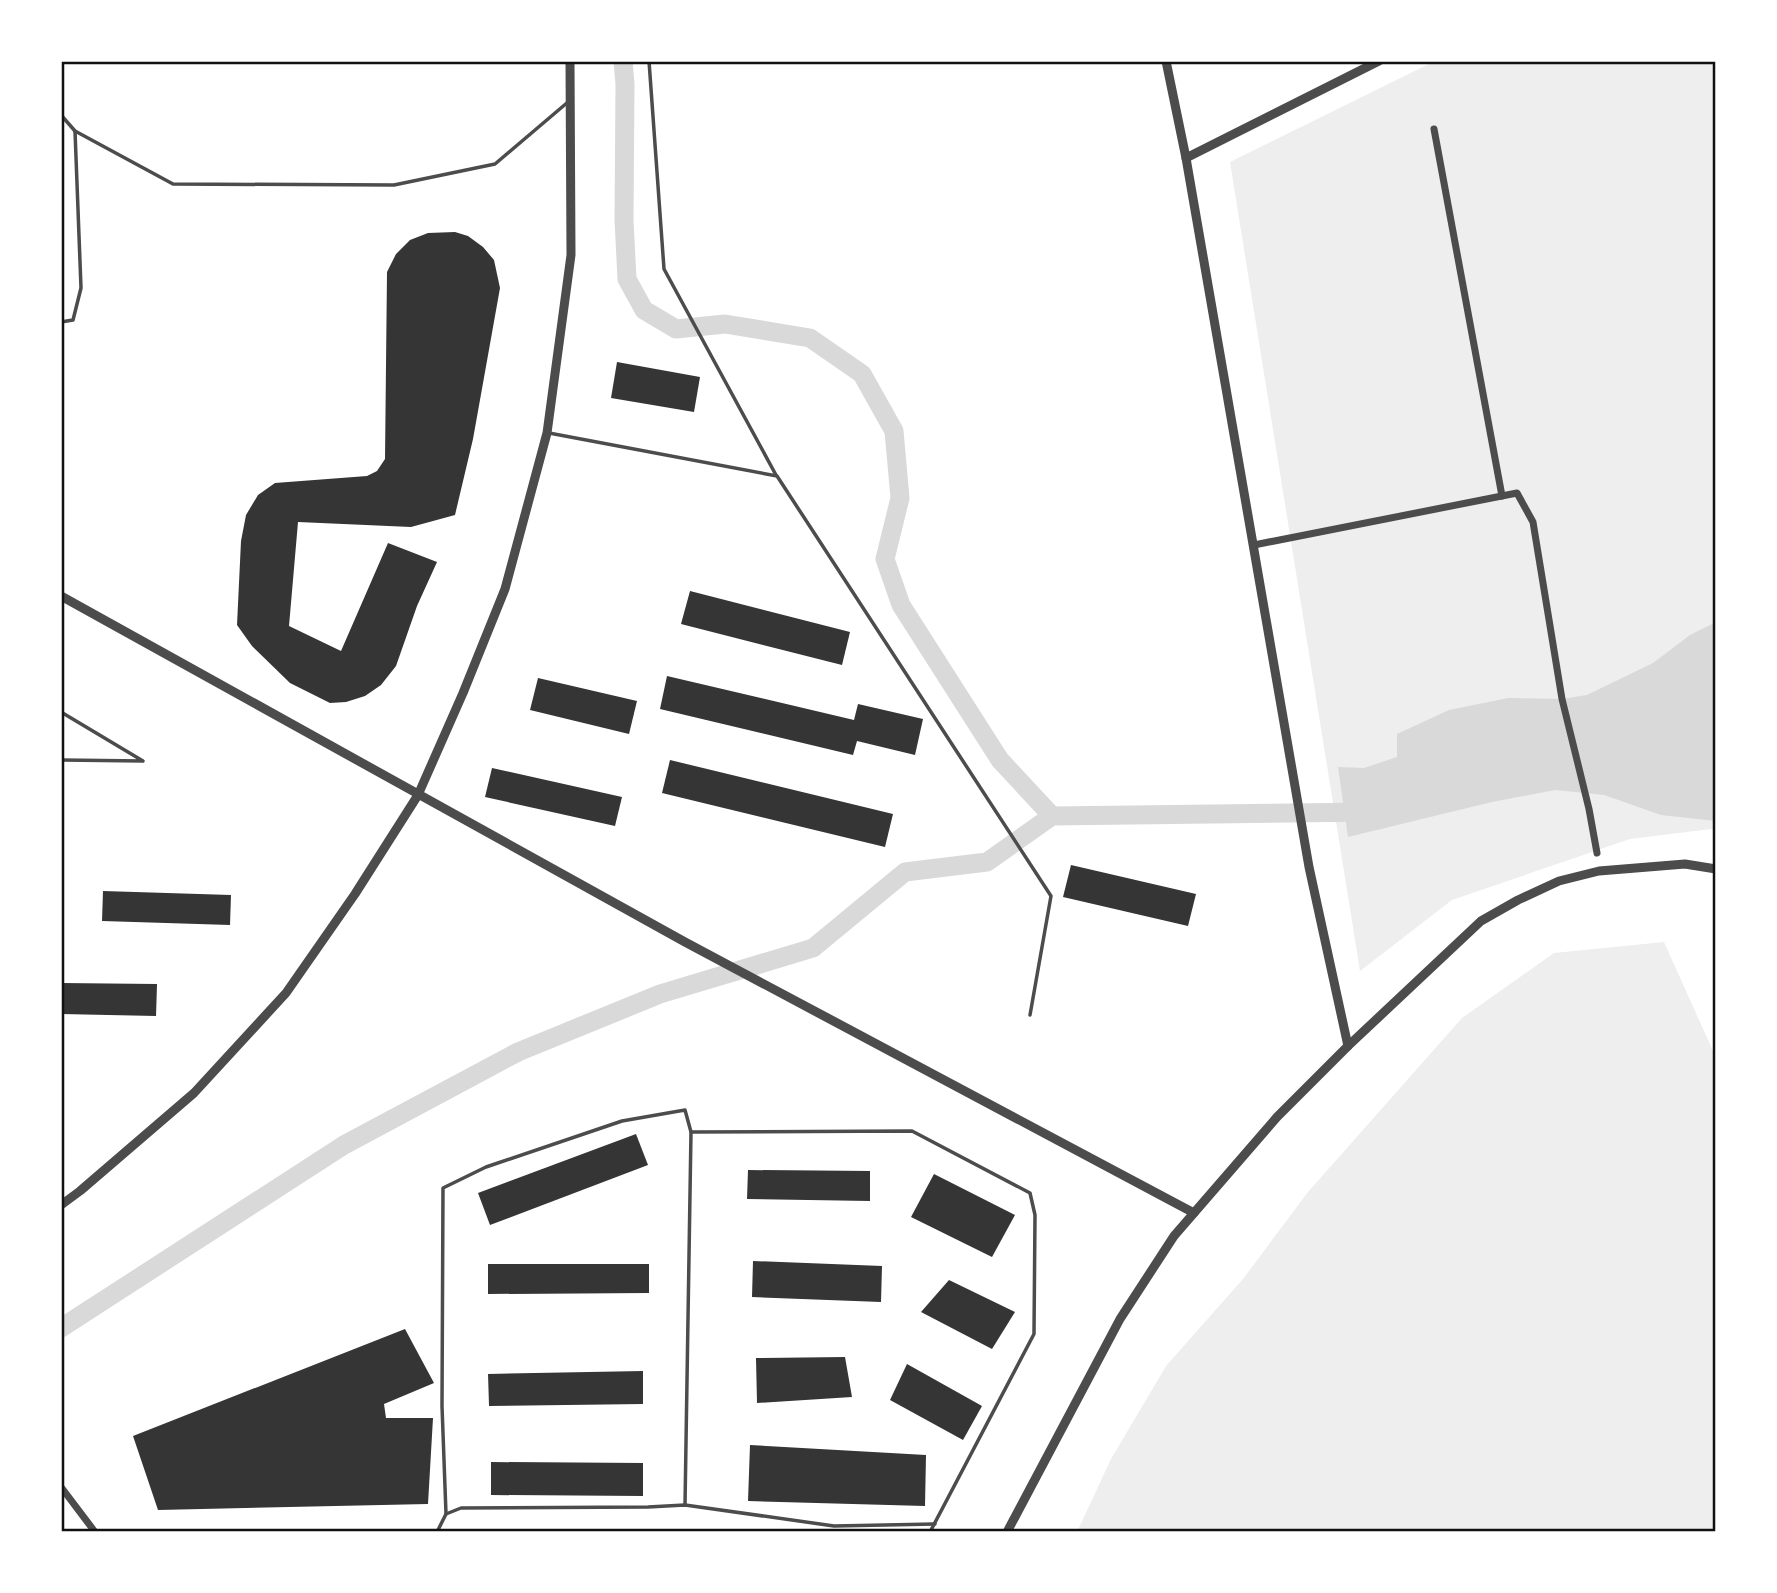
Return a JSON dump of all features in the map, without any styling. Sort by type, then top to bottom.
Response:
[{"type":"street","points":[[61,1205],[194,1093],[286,993],[355,894],[418,795],[505,589],[547,433],[571,256],[570,61]]},
{"type":"street","points":[[1166,61],[1186,158],[1309,867],[1348,1046]]},
{"type":"street","points":[[1186,158],[1378,61]]},
{"type":"street","points":[[1434,129],[1502,496]]},
{"type":"street","points":[[1254,545],[1517,493],[1533,522],[1562,699],[1590,810],[1597,853]]},
{"type":"street","points":[[61,596],[685,942],[1194,1213]]},
{"type":"street","points":[[1007,1532],[1120,1319],[1174,1236],[1277,1117],[1481,921],[1559,881],[1599,871],[1685,864],[1716,869]]},
{"type":"street","points":[[61,1487],[95,1532]]},
{"type":"lane","points":[[649,61],[664,268],[777,476],[1051,895],[1030,1015]]},
{"type":"lane","points":[[61,116],[75,131],[173,184],[394,185],[495,164],[572,99]]},
{"type":"lane","points":[[61,322],[74,320],[81,288],[75,131]]},
{"type":"lane","points":[[547,433],[777,476]]},
{"type":"lane","points":[[61,712],[143,761],[61,760]]},
{"type":"lane","points":[[436,1532],[446,1514],[442,1406],[443,1188],[486,1167],[622,1121],[684,1110],[691,1132],[684,1505]]},
{"type":"lane","points":[[691,1132],[912,1132],[1030,1193],[1035,1215],[1034,1334],[930,1532]]},
{"type":"lane","points":[[446,1514],[461,1508],[684,1505],[834,1525],[935,1524]]},
{"type":"shaded area","points":[[1435,61],[1716,61],[1716,831],[1711,829],[1630,839],[1452,900],[1360,971],[1230,162]]},
{"type":"shaded area","points":[[1716,622],[1716,821],[1661,815],[1604,795],[1555,790],[1492,802],[1348,837],[1338,767],[1364,768],[1397,757],[1397,734],[1449,710],[1508,698],[1562,699],[1587,695],[1653,663],[1690,635]]},
{"type":"shaded area","points":[[1664,942],[1713,1051],[1716,1077],[1716,1532],[1077,1532],[1111,1459],[1166,1366],[1243,1279],[1308,1192],[1462,1018],[1554,953]]},
{"type":"building","points":[[455,232],[468,236],[494,260],[500,288],[473,439],[455,515],[411,527],[298,522],[289,626],[341,651],[388,543],[437,562],[417,606],[396,666],[381,685],[365,696],[346,702],[330,703],[290,683],[252,646],[237,625],[241,541],[246,515],[258,495],[275,483],[367,476],[377,471],[385,459],[387,272],[396,254],[410,240],[428,233]]},
{"type":"building","points":[[617,362],[700,377],[694,412],[611,398]]},
{"type":"building","points":[[690,591],[850,632],[842,665],[681,624]]},
{"type":"building","points":[[667,676],[854,720],[858,704],[923,719],[915,755],[857,741],[853,755],[660,709]]},
{"type":"building","points":[[538,678],[637,701],[629,734],[530,710]]},
{"type":"building","points":[[670,760],[893,814],[885,847],[662,793]]},
{"type":"building","points":[[492,768],[622,797],[615,826],[485,797]]},
{"type":"building","points":[[1071,865],[1196,894],[1188,926],[1063,897]]},
{"type":"building","points":[[103,891],[231,895],[230,925],[102,921]]},
{"type":"building","points":[[61,983],[157,984],[156,1016],[61,1014]]},
{"type":"building","points":[[636,1134],[648,1165],[490,1225],[478,1193]]},
{"type":"building","points":[[748,1170],[870,1171],[870,1201],[747,1199]]},
{"type":"building","points":[[934,1174],[1015,1215],[992,1257],[911,1217]]},
{"type":"building","points":[[753,1261],[882,1266],[881,1302],[752,1297]]},
{"type":"building","points":[[488,1264],[649,1264],[649,1293],[488,1294]]},
{"type":"building","points":[[949,1280],[1015,1312],[992,1349],[921,1312]]},
{"type":"building","points":[[405,1329],[434,1383],[384,1404],[386,1418],[433,1418],[428,1504],[158,1510],[133,1436]]},
{"type":"building","points":[[845,1357],[852,1397],[757,1403],[756,1358]]},
{"type":"building","points":[[907,1364],[982,1406],[963,1440],[890,1400]]},
{"type":"building","points":[[643,1371],[643,1404],[489,1406],[488,1374]]},
{"type":"building","points":[[750,1445],[926,1455],[925,1506],[748,1501]]},
{"type":"building","points":[[491,1462],[643,1463],[643,1496],[491,1495]]},
{"type":"waterway","points":[[623,61],[627,279],[644,310],[676,329],[725,324],[810,338],[862,374],[894,431],[900,498],[885,559],[901,605],[1000,760],[1052,816]]},
{"type":"waterway","points":[[61,1328],[344,1145],[518,1052],[660,994],[813,948],[905,872],[987,862],[1052,816],[1371,812]]}]
